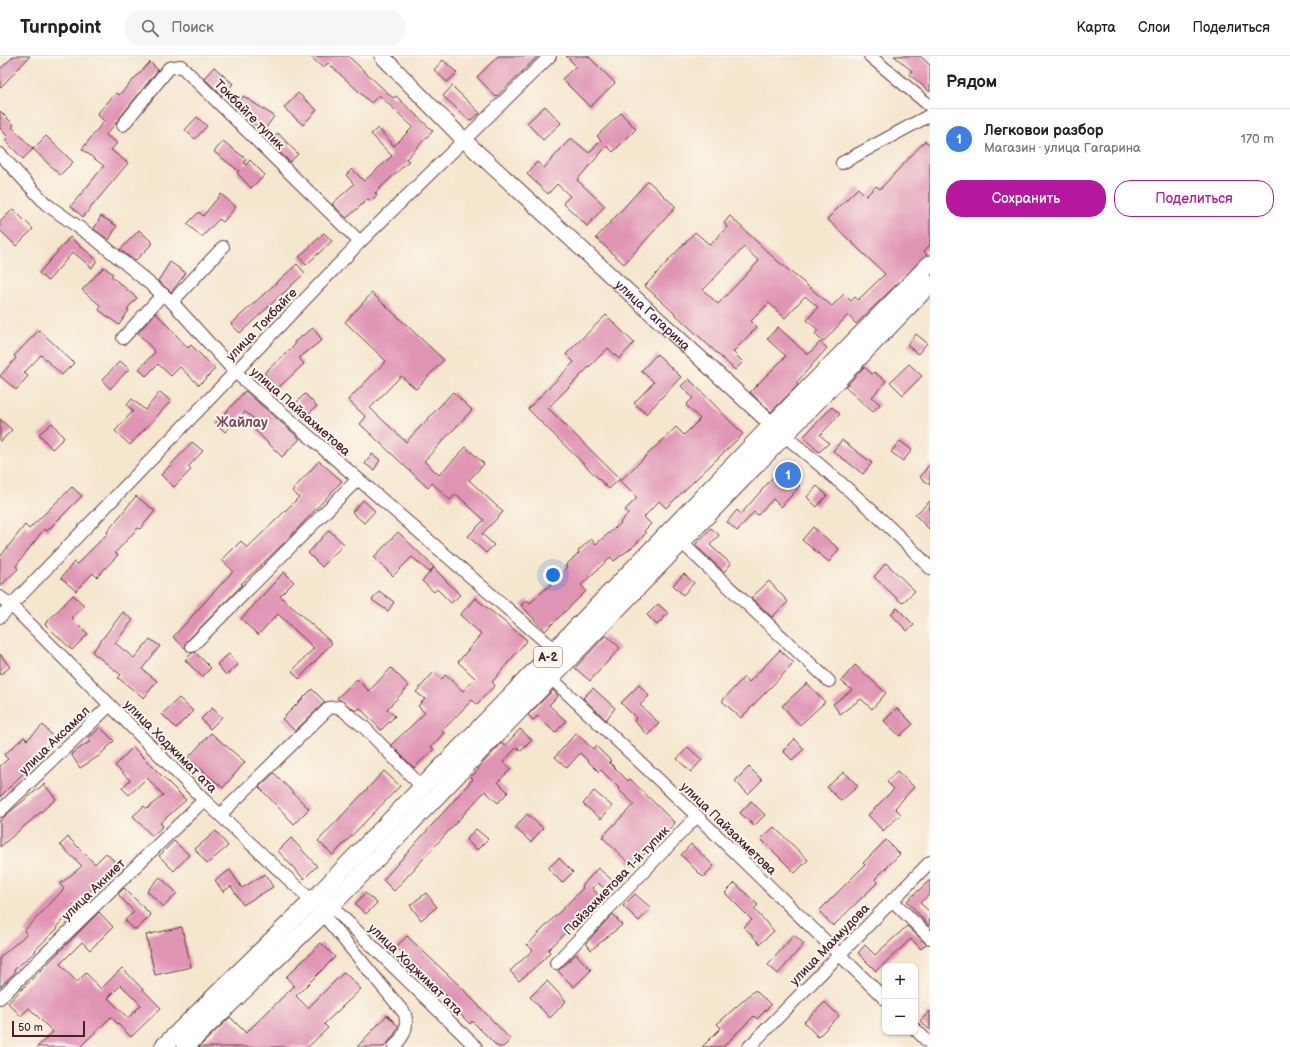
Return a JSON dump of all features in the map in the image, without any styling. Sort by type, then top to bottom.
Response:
[{"type":"highway","name":"A-2","points":[[164,1047],[322,903],[422,787],[930,264]]},
{"type":"highway","name":"A-2","points":[[185,1047],[322,903],[551,678],[930,284]]},
{"type":"main road","name":"улица Гагарина","points":[[382,56],[465,141],[785,436]]},
{"type":"street","name":"улица Токбайге","points":[[0,617],[360,242],[465,141],[550,56]]},
{"type":"street","points":[[870,56],[930,106]]},
{"type":"street","name":"Токбайге тупик","points":[[122,125],[169,68],[181,66],[360,242]]},
{"type":"street","points":[[842,163],[930,115]]},
{"type":"street","name":"улица Пайзахметова","points":[[0,154],[46,204],[98,241],[172,302],[235,372],[555,650]]},
{"type":"street","points":[[172,302],[223,247]]},
{"type":"street","points":[[123,338],[162,294]]},
{"type":"street","name":"улица Гагарина","points":[[785,436],[841,482],[887,524],[930,568]]},
{"type":"street","points":[[192,646],[358,479]]},
{"type":"street","points":[[682,543],[828,681]]},
{"type":"street","name":"улица Ходжимат ата","points":[[0,597],[12,606],[204,800],[322,903],[476,1047]]},
{"type":"street","name":"улица Пайзахметова","points":[[551,678],[697,816],[882,996]]},
{"type":"street","name":"улица Аксамал","points":[[0,811],[110,705]]},
{"type":"street","points":[[221,814],[329,708],[338,707],[364,727],[422,787]]},
{"type":"street","name":"улица Акниет","points":[[0,998],[204,800]]},
{"type":"street","name":"Пайзахметова 1-й тупик","points":[[556,963],[697,816]]},
{"type":"street","name":"улица Махмудова","points":[[749,1047],[930,862]]},
{"type":"street","points":[[892,900],[930,938]]},
{"type":"street","points":[[322,903],[406,1014],[407,1026],[403,1037],[394,1047]]},
{"type":"street","points":[[918,1033],[930,1044]]},
{"type":"building","points":[[14,56],[30,56],[0,88],[0,69]]},
{"type":"building","points":[[310,56],[348,56],[393,98],[396,96],[433,131],[406,159],[409,161],[375,193],[377,195],[371,201],[368,199],[347,218],[332,204],[354,184],[346,175],[352,169],[364,181],[392,156],[371,134],[378,128],[394,146],[413,127],[379,95],[371,103],[328,63],[323,68]]},
{"type":"building","points":[[498,56],[538,56],[496,97],[477,77]]},
{"type":"building","points":[[566,56],[588,56],[615,83],[590,107],[562,79],[576,66]]},
{"type":"building","points":[[894,56],[920,56],[930,65],[930,92],[909,74],[912,71]]},
{"type":"building","points":[[443,60],[457,73],[447,82],[434,70]]},
{"type":"building","points":[[150,62],[158,70],[106,135],[117,143],[111,150],[128,163],[83,217],[71,206],[104,166],[82,149],[104,121],[97,114],[116,93],[119,95]]},
{"type":"building","points":[[214,67],[233,84],[222,96],[204,78]]},
{"type":"building","points":[[452,86],[480,113],[470,121],[443,96]]},
{"type":"building","points":[[298,93],[317,110],[303,125],[284,108]]},
{"type":"building","points":[[243,96],[274,116],[264,131],[244,117],[235,108]]},
{"type":"building","points":[[545,106],[561,123],[543,140],[527,123]]},
{"type":"building","points":[[0,111],[14,125],[12,127],[33,149],[23,159],[5,140],[8,137],[0,128]]},
{"type":"building","points":[[621,113],[636,129],[613,152],[607,146],[577,180],[605,206],[587,226],[563,203],[570,196],[557,184],[548,194],[527,174],[537,162],[544,168],[571,138],[589,153],[601,140],[597,136]]},
{"type":"building","points":[[197,117],[207,126],[195,139],[185,130]]},
{"type":"building","points":[[278,133],[298,154],[290,162],[269,142]]},
{"type":"building","points":[[46,136],[73,162],[60,175],[33,149]]},
{"type":"building","points":[[223,141],[246,159],[244,163],[246,165],[250,160],[265,175],[251,188],[237,173],[239,171],[214,152]]},
{"type":"building","points":[[925,141],[930,145],[930,245],[924,251],[927,255],[856,324],[848,315],[823,342],[815,334],[818,330],[807,320],[818,307],[805,296],[785,318],[769,303],[751,321],[757,327],[733,352],[743,362],[735,370],[645,286],[695,232],[710,245],[727,227],[724,223],[730,216],[774,258],[832,306],[844,294],[851,301],[855,297],[858,300],[885,274],[827,219],[858,188],[866,196],[876,186],[880,189]],"holes":[[[744,247],[759,261],[718,304],[703,290]]]},
{"type":"building","points":[[648,181],[676,207],[624,264],[596,238]]},
{"type":"building","points":[[221,194],[236,207],[223,222],[219,219],[202,237],[187,224],[199,212],[203,216]]},
{"type":"building","points":[[13,209],[33,229],[16,246],[0,230],[0,222]]},
{"type":"building","points":[[101,216],[117,226],[109,240],[94,229]]},
{"type":"building","points":[[139,230],[153,243],[135,261],[120,250]]},
{"type":"building","points":[[324,233],[332,241],[306,265],[299,257]]},
{"type":"building","points":[[70,237],[97,260],[92,268],[73,252],[48,281],[39,273]]},
{"type":"building","points":[[170,262],[186,273],[171,292],[158,281]]},
{"type":"building","points":[[297,264],[305,273],[240,333],[231,324]]},
{"type":"building","points":[[104,267],[113,274],[111,276],[137,298],[127,309],[129,310],[119,325],[99,310],[101,306],[82,290]]},
{"type":"building","points":[[372,293],[444,360],[416,389],[401,376],[370,408],[406,442],[453,392],[472,410],[424,461],[439,475],[466,447],[484,464],[469,480],[503,512],[482,534],[494,545],[486,553],[468,536],[484,520],[456,494],[450,500],[432,483],[428,488],[360,424],[366,417],[348,400],[386,361],[345,322]]},
{"type":"building","points":[[156,313],[188,348],[191,345],[215,369],[199,385],[180,367],[171,376],[158,364],[146,376],[139,369],[155,352],[138,333]]},
{"type":"building","points":[[606,315],[634,343],[619,359],[608,348],[548,408],[620,479],[609,489],[528,409],[574,362],[566,354]]},
{"type":"building","points":[[778,327],[808,355],[820,342],[827,348],[796,383],[798,385],[771,412],[750,392],[786,356],[767,339]]},
{"type":"building","points":[[313,328],[322,340],[299,358],[304,364],[278,388],[264,373],[295,345],[294,342]]},
{"type":"building","points":[[39,330],[74,363],[62,375],[41,355],[24,373],[28,376],[16,390],[0,376],[16,358],[14,356]]},
{"type":"building","points":[[916,334],[927,343],[918,354],[907,345]]},
{"type":"building","points":[[657,354],[681,377],[646,414],[634,403],[654,382],[641,371]]},
{"type":"building","points":[[120,361],[129,369],[110,389],[102,380]]},
{"type":"building","points":[[909,364],[922,376],[903,395],[890,382]]},
{"type":"building","points":[[864,367],[872,374],[874,372],[886,381],[872,397],[880,404],[873,412],[845,387]]},
{"type":"building","points":[[689,379],[743,434],[666,508],[659,501],[644,517],[651,524],[644,531],[646,533],[635,545],[614,561],[611,557],[581,585],[586,591],[545,631],[521,605],[527,600],[530,603],[551,584],[567,567],[565,566],[579,553],[578,551],[591,539],[596,544],[621,523],[620,522],[629,513],[625,510],[637,498],[620,481],[676,427],[684,435],[700,419],[686,405],[693,398],[681,386]]},
{"type":"building","points":[[245,391],[300,439],[282,457],[255,430],[261,424],[245,412],[225,432],[216,423]]},
{"type":"building","points":[[160,392],[171,401],[130,445],[115,431],[133,411],[127,405],[132,399],[145,410]]},
{"type":"building","points":[[305,394],[317,406],[305,417],[294,405]]},
{"type":"building","points":[[832,407],[840,414],[820,435],[829,443],[819,452],[803,437]]},
{"type":"building","points":[[0,419],[12,430],[0,442]]},
{"type":"building","points":[[52,423],[64,438],[52,449],[39,434]]},
{"type":"building","points":[[842,440],[872,463],[863,474],[833,451]]},
{"type":"building","points":[[900,441],[912,450],[903,461],[891,452]]},
{"type":"building","points":[[192,442],[203,451],[188,467],[191,470],[174,487],[161,475]]},
{"type":"building","points":[[372,454],[380,460],[374,470],[365,464]]},
{"type":"building","points":[[319,461],[342,481],[286,541],[241,584],[242,585],[187,641],[185,648],[173,637],[233,571],[222,560],[241,541],[247,548],[299,497],[292,491]]},
{"type":"building","points":[[930,464],[930,485],[920,477]]},
{"type":"building","points":[[781,468],[800,486],[781,507],[773,499],[758,515],[754,512],[737,531],[727,522],[737,510],[741,514]]},
{"type":"building","points":[[817,486],[827,495],[817,507],[807,497]]},
{"type":"building","points":[[72,487],[82,496],[47,531],[44,529],[16,566],[18,569],[0,586],[0,557],[25,525],[29,529]]},
{"type":"building","points":[[136,496],[155,511],[140,529],[138,528],[115,553],[118,555],[97,577],[93,573],[76,591],[61,578],[74,562],[77,564],[108,533],[107,532]]},
{"type":"building","points":[[363,500],[375,511],[364,523],[352,512]]},
{"type":"building","points":[[930,501],[930,530],[915,515]]},
{"type":"building","points":[[813,527],[839,549],[829,562],[802,540]]},
{"type":"building","points":[[711,528],[719,535],[710,545],[731,564],[724,572],[695,545]]},
{"type":"building","points":[[329,530],[344,544],[322,567],[308,553]]},
{"type":"building","points":[[398,532],[434,567],[429,572],[412,557],[393,576],[374,557]]},
{"type":"building","points":[[886,563],[915,591],[902,603],[874,577]]},
{"type":"building","points":[[434,568],[460,595],[451,603],[437,589],[434,592],[422,581]]},
{"type":"building","points":[[284,572],[294,582],[280,596],[332,643],[299,679],[292,671],[314,648],[278,614],[258,635],[241,619]]},
{"type":"building","points":[[684,574],[694,583],[683,595],[673,585]]},
{"type":"building","points":[[769,581],[788,602],[772,617],[751,598]]},
{"type":"building","points":[[379,591],[394,602],[388,611],[372,600]]},
{"type":"building","points":[[73,595],[84,605],[72,618],[88,634],[72,650],[45,624]]},
{"type":"building","points":[[475,598],[527,640],[492,682],[495,685],[477,704],[472,700],[442,731],[444,733],[431,747],[434,749],[414,768],[391,745],[425,713],[418,706],[425,699],[416,692],[434,672],[442,679],[445,675],[463,691],[475,678],[458,662],[481,634],[460,615]]},
{"type":"building","points":[[658,604],[668,613],[657,625],[647,615]]},
{"type":"building","points":[[897,608],[914,625],[907,631],[891,614]]},
{"type":"building","points":[[123,612],[133,620],[115,643],[134,658],[150,639],[160,646],[142,669],[157,681],[144,698],[118,678],[121,675],[92,652]]},
{"type":"building","points":[[606,635],[620,648],[590,681],[575,668]]},
{"type":"building","points":[[780,650],[794,663],[741,718],[722,701],[744,677],[749,682]]},
{"type":"building","points":[[195,652],[211,668],[202,677],[185,660]]},
{"type":"building","points":[[0,654],[10,667],[0,675]]},
{"type":"building","points":[[229,654],[238,665],[226,675],[217,664]]},
{"type":"building","points":[[855,665],[886,693],[872,709],[861,699],[840,714],[833,704],[852,690],[841,681]]},
{"type":"building","points":[[391,668],[409,686],[387,709],[395,716],[381,730],[360,708],[356,711],[337,698],[357,679],[369,691]]},
{"type":"building","points":[[807,683],[825,702],[800,725],[782,706]]},
{"type":"building","points":[[639,685],[649,696],[640,705],[659,723],[648,735],[634,721],[636,718],[621,703]]},
{"type":"building","points":[[593,688],[615,708],[606,720],[583,698]]},
{"type":"building","points":[[312,689],[325,702],[295,731],[282,719]]},
{"type":"building","points":[[553,690],[558,696],[549,705],[566,721],[555,733],[538,716],[533,720],[528,715]]},
{"type":"building","points":[[179,698],[193,711],[176,728],[162,714]]},
{"type":"building","points":[[212,708],[222,717],[210,729],[201,719]]},
{"type":"building","points":[[897,708],[913,724],[900,736],[884,721]]},
{"type":"building","points":[[43,725],[55,739],[39,753],[41,755],[0,797],[0,766],[8,759],[4,755],[24,737],[27,740]]},
{"type":"building","points":[[100,727],[114,741],[99,756],[80,768],[71,754],[91,741],[88,739]]},
{"type":"building","points":[[520,729],[532,740],[521,751],[517,747],[503,762],[511,769],[498,782],[508,792],[498,803],[485,791],[394,891],[383,880],[473,779],[471,777],[479,769],[478,768],[502,743],[505,746]]},
{"type":"building","points":[[211,733],[245,762],[223,788],[188,758]]},
{"type":"building","points":[[576,733],[593,749],[596,746],[611,761],[609,762],[628,781],[630,779],[675,823],[632,866],[602,837],[634,804],[601,770],[599,772],[580,753],[567,768],[555,757]]},
{"type":"building","points":[[795,739],[804,749],[792,760],[783,751]]},
{"type":"building","points":[[133,747],[186,800],[160,823],[163,826],[152,836],[133,816],[144,806],[147,809],[163,795],[147,778],[129,795],[122,788],[130,780],[115,766]]},
{"type":"building","points":[[688,747],[702,760],[691,772],[677,759]]},
{"type":"building","points":[[749,767],[762,780],[748,794],[735,781]]},
{"type":"building","points":[[384,771],[400,786],[333,855],[318,841]]},
{"type":"building","points":[[897,771],[914,787],[895,808],[901,814],[883,831],[868,815],[894,789],[887,782]]},
{"type":"building","points":[[844,772],[858,786],[841,801],[827,787]]},
{"type":"building","points":[[274,773],[309,809],[294,824],[259,787]]},
{"type":"building","points":[[44,784],[56,799],[0,847],[0,820]]},
{"type":"building","points":[[594,791],[612,806],[601,819],[583,804]]},
{"type":"building","points":[[751,801],[765,815],[754,826],[740,813]]},
{"type":"building","points":[[527,814],[543,828],[531,842],[515,828]]},
{"type":"building","points":[[774,827],[808,860],[795,873],[761,839]]},
{"type":"building","points":[[476,829],[488,839],[477,850],[466,840]]},
{"type":"building","points":[[216,831],[228,846],[207,864],[195,849]]},
{"type":"building","points":[[68,837],[95,864],[106,853],[119,866],[100,885],[99,883],[73,906],[75,907],[57,926],[58,928],[35,950],[36,951],[14,970],[15,972],[0,987],[0,957],[27,934],[24,931],[64,889],[60,884],[82,866],[60,845]]},
{"type":"building","points":[[291,838],[317,866],[304,879],[278,851]]},
{"type":"building","points":[[886,840],[900,854],[875,879],[878,882],[833,926],[819,911],[865,865],[863,863]]},
{"type":"building","points":[[174,841],[189,855],[174,871],[159,856]]},
{"type":"building","points":[[691,844],[714,866],[703,877],[681,855]]},
{"type":"building","points":[[559,858],[573,872],[562,883],[548,868]]},
{"type":"building","points":[[598,868],[612,880],[605,889],[598,883],[592,888],[599,896],[591,905],[592,907],[548,950],[550,952],[542,961],[519,981],[510,971],[533,950],[527,945],[583,888],[582,886]]},
{"type":"building","points":[[230,870],[242,888],[265,874],[273,887],[243,905],[231,886],[223,892],[215,880]]},
{"type":"building","points":[[160,877],[177,893],[164,907],[147,891]]},
{"type":"building","points":[[930,880],[930,894],[920,903],[930,912],[929,926],[907,901]]},
{"type":"building","points":[[735,883],[758,905],[754,909],[774,931],[760,944],[744,927],[752,920],[725,893]]},
{"type":"building","points":[[124,888],[151,915],[137,929],[134,929],[125,920],[134,912],[118,894]]},
{"type":"building","points":[[365,893],[377,903],[366,914],[355,904]]},
{"type":"building","points":[[426,893],[437,907],[421,920],[410,905]]},
{"type":"building","points":[[635,894],[651,908],[639,921],[623,906]]},
{"type":"building","points":[[99,912],[113,927],[90,950],[82,942],[60,964],[77,982],[86,973],[101,989],[122,968],[161,1008],[131,1037],[111,1017],[80,1047],[37,1047],[53,1032],[29,1008],[21,1016],[8,1003]],"holes":[[[121,985],[141,1005],[128,1018],[108,998]]]},
{"type":"building","points":[[613,914],[622,925],[591,950],[586,943]]},
{"type":"building","points":[[907,926],[926,944],[921,949],[911,939],[885,963],[882,963],[882,966],[876,971],[858,953],[865,945],[875,955]]},
{"type":"building","points":[[182,927],[191,967],[155,975],[146,935]]},
{"type":"building","points":[[794,935],[804,944],[778,974],[768,965]]},
{"type":"building","points":[[407,936],[462,988],[511,1040],[503,1047],[498,1047],[472,1021],[470,1024],[448,1002],[450,999],[396,947]]},
{"type":"building","points":[[321,943],[335,957],[296,996],[308,1008],[344,972],[361,989],[324,1024],[328,1028],[308,1047],[199,1047],[230,1017],[246,1033],[294,986],[286,977]]},
{"type":"building","points":[[576,954],[591,970],[574,987],[558,971]]},
{"type":"building","points":[[547,981],[566,1001],[550,1018],[530,997]]},
{"type":"building","points":[[755,990],[771,1005],[757,1019],[754,1016],[723,1047],[702,1047],[721,1028],[717,1024]]},
{"type":"building","points":[[825,1002],[839,1016],[818,1037],[804,1022]]},
{"type":"building","points":[[930,1011],[930,1030],[920,1021]]},
{"type":"building","points":[[387,1015],[398,1026],[394,1035],[384,1047],[357,1047]]},
{"type":"place","name":"Легковои разбор","points":[[788,475]]},
{"type":"district","name":"Жайлау","points":[[242,422]]}]
